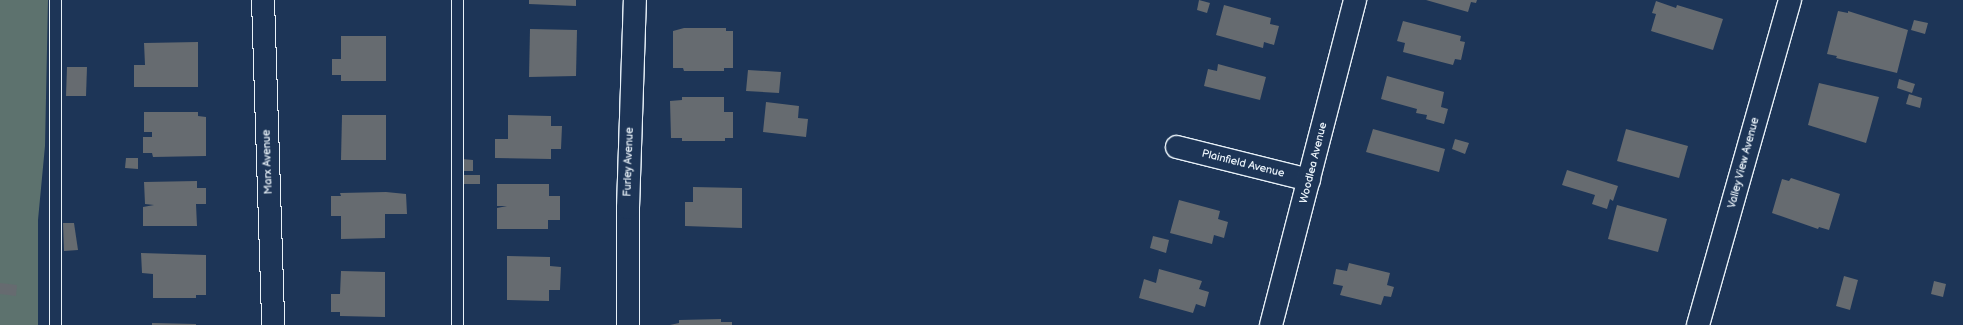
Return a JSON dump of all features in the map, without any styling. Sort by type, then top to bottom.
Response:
[{"type":"street","name":"Marx Avenue","points":[[263,0],[273,325]]},
{"type":"street","name":"Furley Avenue","points":[[628,325],[628,208],[635,0]]},
{"type":"street","name":"Woodlea Avenue","points":[[1270,325],[1355,0]]},
{"type":"street","name":"Valley View Avenue","points":[[1698,325],[1790,0]]},
{"type":"street","name":"Plainfield Avenue","points":[[1177,147],[1309,180]]},
{"type":"lane","points":[[55,0],[55,325]]},
{"type":"lane","points":[[456,325],[457,0]]},
{"type":"green space","points":[[0,0],[48,0],[45,146],[38,220],[38,325],[0,325]]},
{"type":"building","points":[[529,0],[576,0],[576,6],[529,4]]},
{"type":"building","points":[[1199,0],[1210,3],[1207,13],[1197,10]]},
{"type":"building","points":[[1426,0],[1477,0],[1476,3],[1471,2],[1468,12]]},
{"type":"building","points":[[1656,1],[1676,8],[1677,5],[1723,19],[1713,50],[1651,31],[1656,14],[1652,13]]},
{"type":"building","points":[[1224,5],[1271,18],[1270,24],[1279,26],[1274,45],[1264,42],[1263,48],[1216,35]]},
{"type":"building","points":[[1838,11],[1848,13],[1848,11],[1908,30],[1897,73],[1836,58],[1837,56],[1827,54]]},
{"type":"building","points":[[1914,20],[1928,23],[1925,34],[1911,30]]},
{"type":"building","points":[[1403,21],[1461,36],[1460,41],[1465,42],[1461,60],[1455,59],[1453,65],[1403,52],[1405,43],[1397,41]]},
{"type":"building","points":[[684,28],[726,28],[726,31],[733,31],[733,68],[724,68],[724,71],[684,71],[683,68],[673,68],[673,31]]},
{"type":"building","points":[[530,29],[577,30],[576,76],[529,77]]},
{"type":"building","points":[[341,36],[386,36],[386,81],[341,81],[341,75],[332,75],[332,59],[341,59]]},
{"type":"building","points":[[198,42],[198,87],[134,87],[134,65],[145,65],[144,43]]},
{"type":"building","points":[[1218,64],[1266,77],[1260,100],[1204,86],[1208,69],[1217,71]]},
{"type":"building","points":[[67,67],[87,67],[86,96],[66,96]]},
{"type":"building","points":[[748,70],[781,72],[779,93],[746,91]]},
{"type":"building","points":[[1387,76],[1444,92],[1441,107],[1448,109],[1444,124],[1426,119],[1427,115],[1416,113],[1417,109],[1381,99]]},
{"type":"building","points":[[1899,79],[1915,84],[1912,93],[1897,88]]},
{"type":"building","points":[[1819,83],[1879,97],[1866,143],[1808,125]]},
{"type":"building","points":[[1909,94],[1922,98],[1920,108],[1906,104]]},
{"type":"building","points":[[682,97],[724,97],[724,112],[733,112],[733,138],[725,138],[725,141],[682,141],[682,138],[671,138],[670,101],[682,100]]},
{"type":"building","points":[[766,102],[799,106],[798,118],[808,119],[806,137],[763,132]]},
{"type":"building","points":[[144,112],[198,112],[198,116],[206,117],[206,156],[153,157],[152,153],[143,153],[143,137],[152,137],[152,132],[144,132]]},
{"type":"building","points":[[342,115],[386,115],[386,160],[341,160]]},
{"type":"building","points":[[508,115],[551,116],[551,126],[562,126],[561,149],[551,149],[551,159],[495,158],[495,139],[508,139]]},
{"type":"building","points":[[1373,129],[1445,149],[1439,172],[1366,152]]},
{"type":"building","points":[[1626,129],[1688,146],[1679,178],[1617,161]]},
{"type":"building","points":[[1455,139],[1469,143],[1465,154],[1452,149]]},
{"type":"building","points":[[126,158],[138,158],[138,169],[125,168]]},
{"type":"building","points":[[462,159],[473,160],[473,171],[462,171]]},
{"type":"building","points":[[1567,170],[1618,186],[1613,201],[1610,199],[1607,209],[1592,204],[1595,195],[1562,185]]},
{"type":"building","points":[[464,175],[480,175],[480,184],[464,184]]},
{"type":"building","points":[[1791,178],[1840,194],[1829,230],[1819,227],[1818,229],[1772,213],[1782,179],[1789,181]]},
{"type":"building","points":[[197,181],[197,188],[206,188],[206,204],[196,204],[197,226],[143,226],[143,207],[154,205],[145,204],[144,182]]},
{"type":"building","points":[[497,184],[549,184],[549,196],[560,196],[560,220],[548,220],[548,229],[497,229],[497,208],[507,206],[497,206]]},
{"type":"building","points":[[693,187],[742,188],[742,228],[685,226],[685,202],[693,202]]},
{"type":"building","points":[[386,192],[406,194],[407,214],[385,214],[385,238],[341,239],[341,216],[331,216],[331,196],[341,196],[340,193]]},
{"type":"building","points":[[1179,200],[1220,211],[1218,219],[1228,222],[1224,238],[1214,235],[1212,244],[1170,233]]},
{"type":"building","points":[[1617,205],[1667,219],[1658,252],[1608,239]]},
{"type":"building","points":[[63,223],[74,223],[78,250],[64,251]]},
{"type":"building","points":[[1153,236],[1169,240],[1166,253],[1150,248]]},
{"type":"building","points":[[141,253],[206,255],[206,295],[196,295],[196,298],[153,298],[153,274],[142,273]]},
{"type":"building","points":[[507,256],[550,257],[550,266],[561,267],[560,290],[549,290],[549,301],[507,300]]},
{"type":"building","points":[[1349,263],[1390,273],[1387,285],[1394,287],[1391,297],[1384,296],[1381,305],[1340,295],[1343,286],[1333,284],[1336,269],[1347,271]]},
{"type":"building","points":[[1159,269],[1202,281],[1199,289],[1209,292],[1205,307],[1196,304],[1193,313],[1139,298],[1144,279],[1156,283]]},
{"type":"building","points":[[341,271],[385,272],[385,317],[340,316],[340,312],[331,312],[331,294],[340,294]]},
{"type":"building","points":[[1844,276],[1858,280],[1850,310],[1836,306]]},
{"type":"building","points":[[1934,281],[1946,284],[1943,297],[1931,294]]},
{"type":"building","points":[[0,283],[17,285],[16,296],[0,294]]},
{"type":"building","points":[[721,319],[721,322],[732,322],[732,325],[670,325],[679,323],[679,320]]},
{"type":"building","points":[[152,323],[196,324],[196,325],[152,325]]}]
